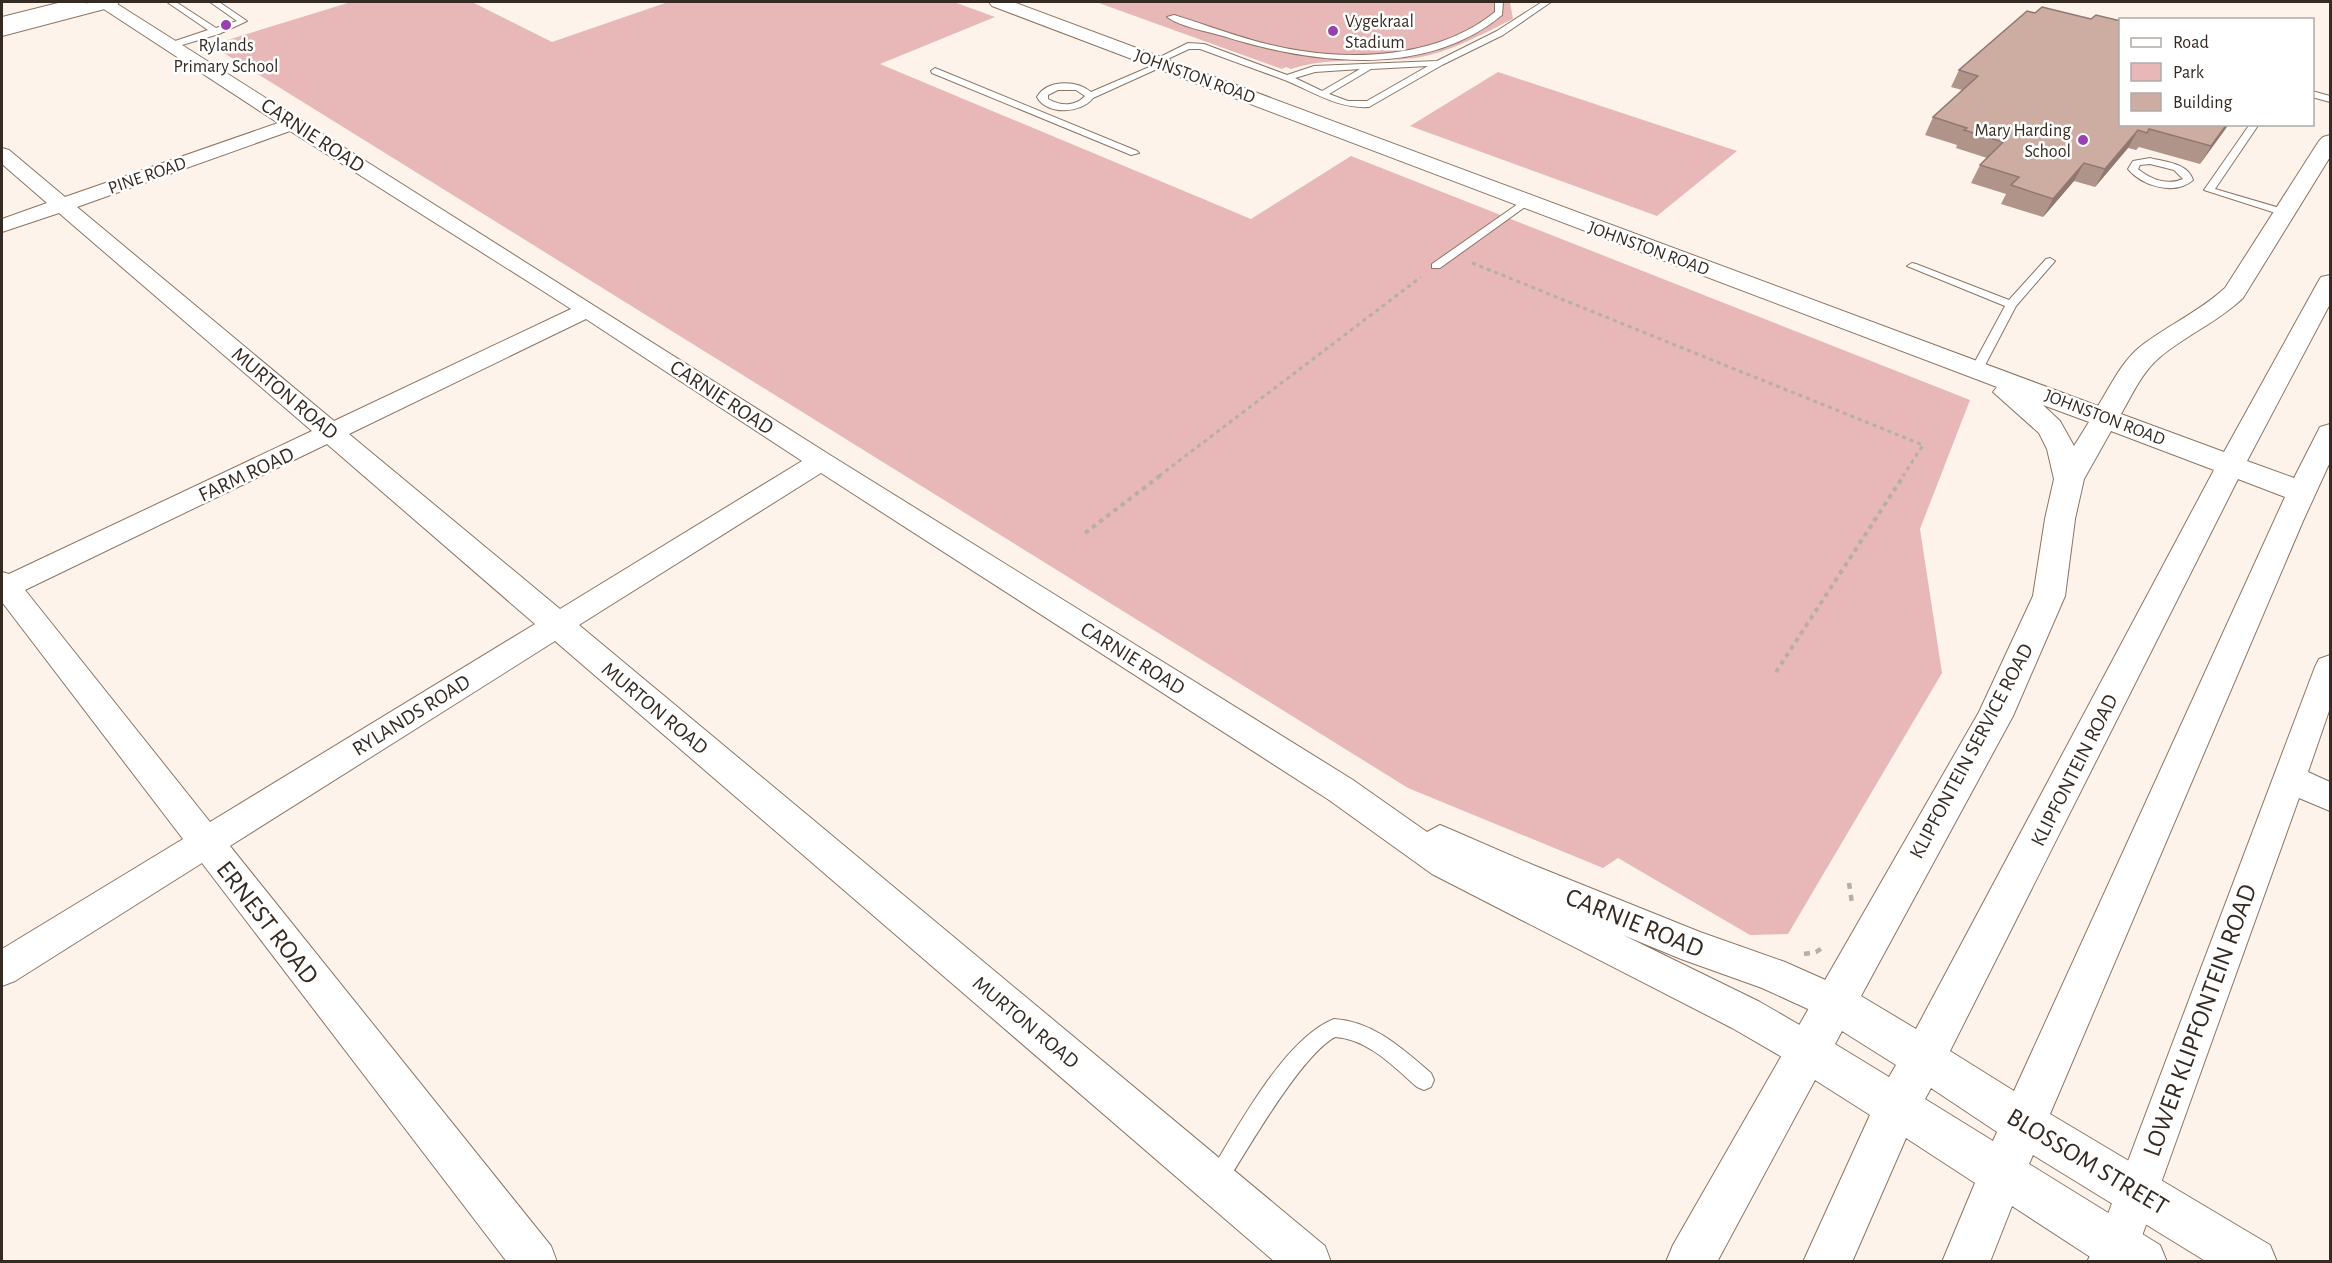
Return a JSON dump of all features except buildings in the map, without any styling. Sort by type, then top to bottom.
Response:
[{"type":"street","points":[[2,22],[79,2]]},
{"type":"street","points":[[2,31],[107,2]]},
{"type":"street","name":"CARNIE ROAD","points":[[107,2],[292,124],[1341,790],[1444,863],[1746,1015],[1897,1106]]},
{"type":"street","name":"JOHNSTON ROAD","points":[[998,2],[2301,492]]},
{"type":"street","name":"PINE ROAD","points":[[2,226],[292,124]]},
{"type":"street","name":"KLIPFONTEIN SERVICE ROAD","points":[[1690,1262],[1995,716],[2049,596],[2060,519],[2069,479],[2104,417],[2132,372],[2150,352],[2217,309],[2234,293],[2331,141]]},
{"type":"street","name":"MURTON ROAD","points":[[2,154],[1309,1262]]},
{"type":"street","name":"KLIPFONTEIN ROAD","points":[[1827,1262],[1897,1106],[1924,1059],[2231,465],[2331,282]]},
{"type":"street","name":"FARM ROAD","points":[[3,586],[332,433],[587,310]]},
{"type":"street","points":[[1974,368],[2030,407],[2052,427],[2063,450],[2069,479]]},
{"type":"street","points":[[1966,1262],[2023,1123],[2301,492],[2331,433]]},
{"type":"street","name":"RYLANDS ROAD","points":[[2,969],[821,461]]},
{"type":"street","name":"ERNEST ROAD","points":[[3,586],[535,1262]]},
{"type":"street","name":"LOWER KLIPFONTEIN ROAD","points":[[2123,1256],[2137,1191],[2331,667]]},
{"type":"street","points":[[2289,778],[2331,797]]},
{"type":"street","name":"CARNIE ROAD","points":[[1341,790],[1436,838],[1520,876],[1694,947],[1772,974],[1834,1004],[1924,1059]]},
{"type":"street","name":"BLOSSOM STREET","points":[[1924,1059],[2023,1123],[2253,1262]]},
{"type":"street","points":[[1897,1106],[2002,1173],[2123,1256]]},
{"type":"lane","points":[[171,2],[216,32]]},
{"type":"lane","points":[[172,45],[240,24],[243,21],[214,2]]},
{"type":"lane","points":[[1171,17],[1304,54],[1359,56],[1399,53],[1451,43],[1485,25],[1499,13],[1499,2]]},
{"type":"lane","points":[[1049,105],[1042,97],[1049,90],[1065,86],[1086,92],[1188,46],[1201,46],[1286,78],[1342,103],[1358,106],[1369,104],[1439,63],[1500,33],[1547,2]]},
{"type":"lane","points":[[1086,92],[1156,61]]},
{"type":"lane","points":[[1286,78],[1314,69],[1439,63]]},
{"type":"lane","points":[[1322,94],[1373,66]]},
{"type":"lane","points":[[935,71],[1134,153]]},
{"type":"lane","points":[[1034,112],[1049,105],[1083,104],[1086,92]]},
{"type":"lane","points":[[2314,94],[2331,99]]},
{"type":"lane","points":[[2209,190],[2254,126]]},
{"type":"lane","points":[[2184,183],[2187,176],[2169,165],[2142,161],[2133,166],[2136,173],[2151,181],[2170,185],[2184,183],[2286,213]]},
{"type":"lane","points":[[1436,266],[1525,201]]},
{"type":"lane","points":[[1974,368],[2011,304],[2050,261]]},
{"type":"lane","points":[[1912,266],[2011,304]]},
{"type":"lane","points":[[1216,1182],[1258,1115],[1317,1036],[1329,1029],[1336,1027],[1354,1031],[1386,1049],[1424,1080]]},
{"type":"path","points":[[1451,255],[1923,445],[1776,672]]},
{"type":"path","points":[[1085,533],[1436,266]]},
{"type":"green space","points":[[351,2],[472,2],[552,42],[668,2],[954,2],[995,17],[880,64],[1251,219],[1351,156],[1970,400],[1920,529],[1942,673],[1788,934],[1750,935],[1618,858],[1603,868],[1408,788],[211,45]]},
{"type":"green space","name":"Vygekraal Stadium","points":[[1096,2],[1510,2],[1513,19],[1465,42],[1428,56],[1337,61],[1282,69]]},
{"type":"green space","points":[[1498,72],[1737,151],[1657,216],[1410,126]]},
{"type":"place","name":"Rylands Primary School","points":[[226,25]]},
{"type":"place","name":"Vygekraal Stadium","points":[[1333,31]]},
{"type":"place","name":"Mary Harding School","points":[[2083,140]]}]
